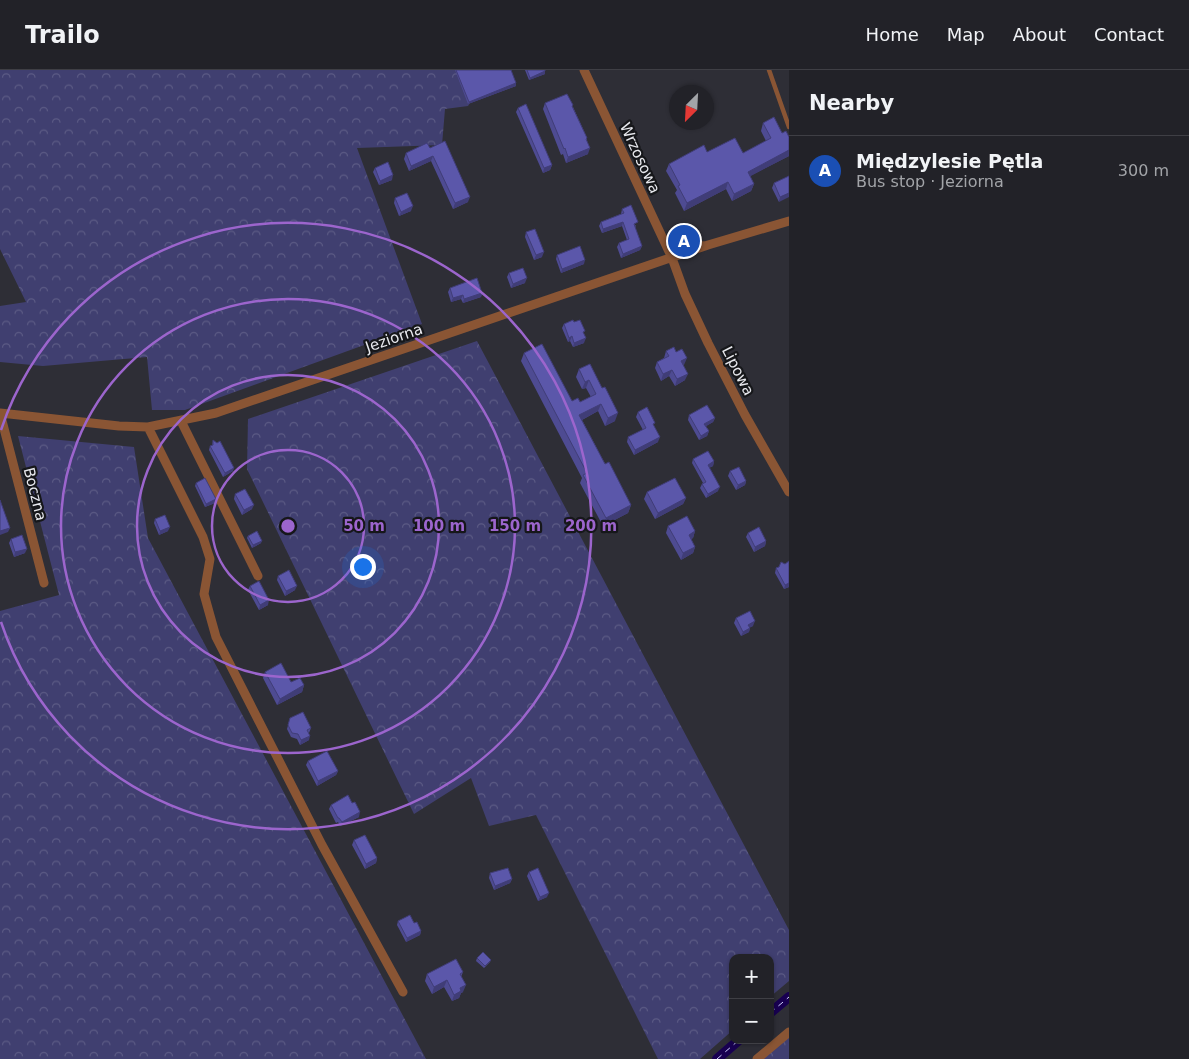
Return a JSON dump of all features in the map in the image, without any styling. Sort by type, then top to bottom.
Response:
[{"type":"street","name":"Wrzosowa","points":[[584,70],[672,258]]},
{"type":"street","name":"Jeziorna","points":[[0,413],[111,426],[148,427],[216,413],[708,245],[789,221]]},
{"type":"street","name":"Lipowa","points":[[672,258],[685,294],[712,350],[745,415],[789,492]]},
{"type":"street","name":"Boczna","points":[[0,413],[44,583]]},
{"type":"street","points":[[181,421],[258,576]]},
{"type":"street","points":[[148,427],[203,537],[210,559],[204,594],[216,637],[322,845],[403,992]]},
{"type":"street","points":[[757,1059],[789,1032]]},
{"type":"lane","points":[[769,70],[789,127]]},
{"type":"lane","points":[[662,237],[708,245]]},
{"type":"green space","points":[[0,70],[468,70],[481,85],[468,106],[445,109],[442,145],[357,148],[422,324],[185,410],[152,410],[147,357],[43,366],[0,362],[0,306],[26,302],[0,249]]},
{"type":"green space","points":[[477,341],[789,930],[789,981],[774,994],[774,954],[729,954],[729,1034],[700,1059],[658,1059],[536,815],[489,826],[471,778],[414,814],[247,469],[248,419]]},
{"type":"green space","points":[[18,436],[134,447],[148,538],[426,1059],[0,1059],[0,611],[59,595]]},
{"type":"green space","points":[[789,1032],[789,1059],[759,1059]]},
{"type":"building","points":[[456,70],[511,70],[516,83],[469,102]]},
{"type":"building","points":[[527,70],[545,70],[545,71],[530,78]]},
{"type":"building","points":[[567,94],[590,148],[568,157],[545,103]]},
{"type":"building","points":[[526,104],[552,165],[544,168],[518,108]]},
{"type":"building","points":[[774,117],[782,133],[786,131],[789,137],[789,150],[748,172],[754,184],[734,194],[728,182],[687,203],[669,164],[704,145],[707,152],[735,138],[743,153],[771,138],[763,123]]},
{"type":"building","points":[[445,141],[470,197],[455,203],[433,156],[411,166],[406,153],[427,143],[430,148]]},
{"type":"building","points":[[388,162],[393,175],[380,181],[375,168]]},
{"type":"building","points":[[789,176],[789,193],[780,197],[774,183]]},
{"type":"building","points":[[407,193],[413,206],[401,212],[395,198]]},
{"type":"building","points":[[631,205],[638,222],[634,224],[642,246],[623,254],[619,243],[629,239],[623,222],[603,229],[601,222],[624,213],[622,209]]},
{"type":"building","points":[[535,229],[544,252],[536,255],[526,232]]},
{"type":"building","points":[[580,246],[585,260],[562,269],[557,255]]},
{"type":"building","points":[[523,268],[527,278],[513,284],[509,273]]},
{"type":"building","points":[[477,278],[482,293],[464,299],[463,295],[453,298],[450,288]]},
{"type":"building","points":[[573,320],[574,322],[580,320],[586,338],[574,343],[572,336],[569,338],[564,324]]},
{"type":"building","points":[[542,344],[572,401],[578,398],[580,402],[596,394],[589,380],[585,382],[579,369],[590,364],[602,388],[605,387],[618,413],[608,418],[601,404],[579,415],[605,464],[609,462],[631,505],[606,518],[583,475],[587,473],[524,353]]},
{"type":"building","points":[[674,347],[676,352],[682,349],[687,358],[681,361],[688,374],[677,379],[672,370],[663,374],[657,362],[669,356],[666,351]]},
{"type":"building","points":[[707,405],[715,418],[704,424],[709,431],[701,436],[689,415]]},
{"type":"building","points":[[647,407],[660,437],[635,450],[628,437],[646,428],[638,412]]},
{"type":"building","points":[[213,440],[217,443],[220,441],[234,468],[225,473],[210,446],[213,445]]},
{"type":"building","points":[[708,451],[714,461],[708,465],[720,487],[708,494],[702,484],[706,482],[693,459]]},
{"type":"building","points":[[739,467],[746,481],[738,485],[730,471]]},
{"type":"building","points":[[205,478],[216,499],[206,504],[196,483]]},
{"type":"building","points":[[675,478],[686,498],[658,513],[647,492]]},
{"type":"building","points":[[245,489],[254,505],[244,510],[235,494]]},
{"type":"building","points":[[0,500],[10,528],[0,531]]},
{"type":"building","points":[[165,515],[170,527],[160,531],[155,519]]},
{"type":"building","points":[[687,516],[695,531],[689,535],[695,547],[683,553],[668,526]]},
{"type":"building","points":[[759,527],[766,541],[755,547],[748,533]]},
{"type":"building","points":[[257,531],[262,541],[253,545],[248,536]]},
{"type":"building","points":[[22,535],[27,549],[15,552],[11,539]]},
{"type":"building","points":[[789,561],[789,583],[785,585],[776,568],[779,567],[781,562],[785,564]]},
{"type":"building","points":[[289,570],[297,586],[286,591],[278,576]]},
{"type":"building","points":[[259,581],[269,600],[260,605],[250,586]]},
{"type":"building","points":[[750,611],[755,621],[748,625],[750,628],[743,632],[736,618]]},
{"type":"building","points":[[281,663],[291,682],[300,678],[304,685],[280,699],[265,672]]},
{"type":"building","points":[[303,712],[311,728],[307,730],[310,736],[301,740],[298,734],[292,733],[288,725],[290,718]]},
{"type":"building","points":[[327,751],[338,771],[318,781],[308,761]]},
{"type":"building","points":[[348,795],[352,803],[355,802],[360,812],[342,822],[331,805]]},
{"type":"building","points":[[365,835],[377,858],[366,864],[354,840]]},
{"type":"building","points":[[508,868],[512,879],[495,886],[490,873]]},
{"type":"building","points":[[538,868],[549,893],[540,897],[529,872]]},
{"type":"building","points":[[410,915],[414,923],[417,922],[421,931],[407,938],[398,921]]},
{"type":"building","points":[[483,952],[491,960],[485,966],[477,958]]},
{"type":"building","points":[[456,959],[463,972],[460,974],[466,985],[460,988],[461,991],[454,995],[447,980],[434,987],[427,974]]},
{"type":"waterway","points":[[774,1010],[789,997]]},
{"type":"waterway","points":[[717,1059],[734,1044]]},
{"type":"ferry route","points":[[774,1010],[789,997]]},
{"type":"ferry route","points":[[717,1059],[734,1044]]},
{"type":"place","name":"Międzylesie Pętla","points":[[684,241]]}]
